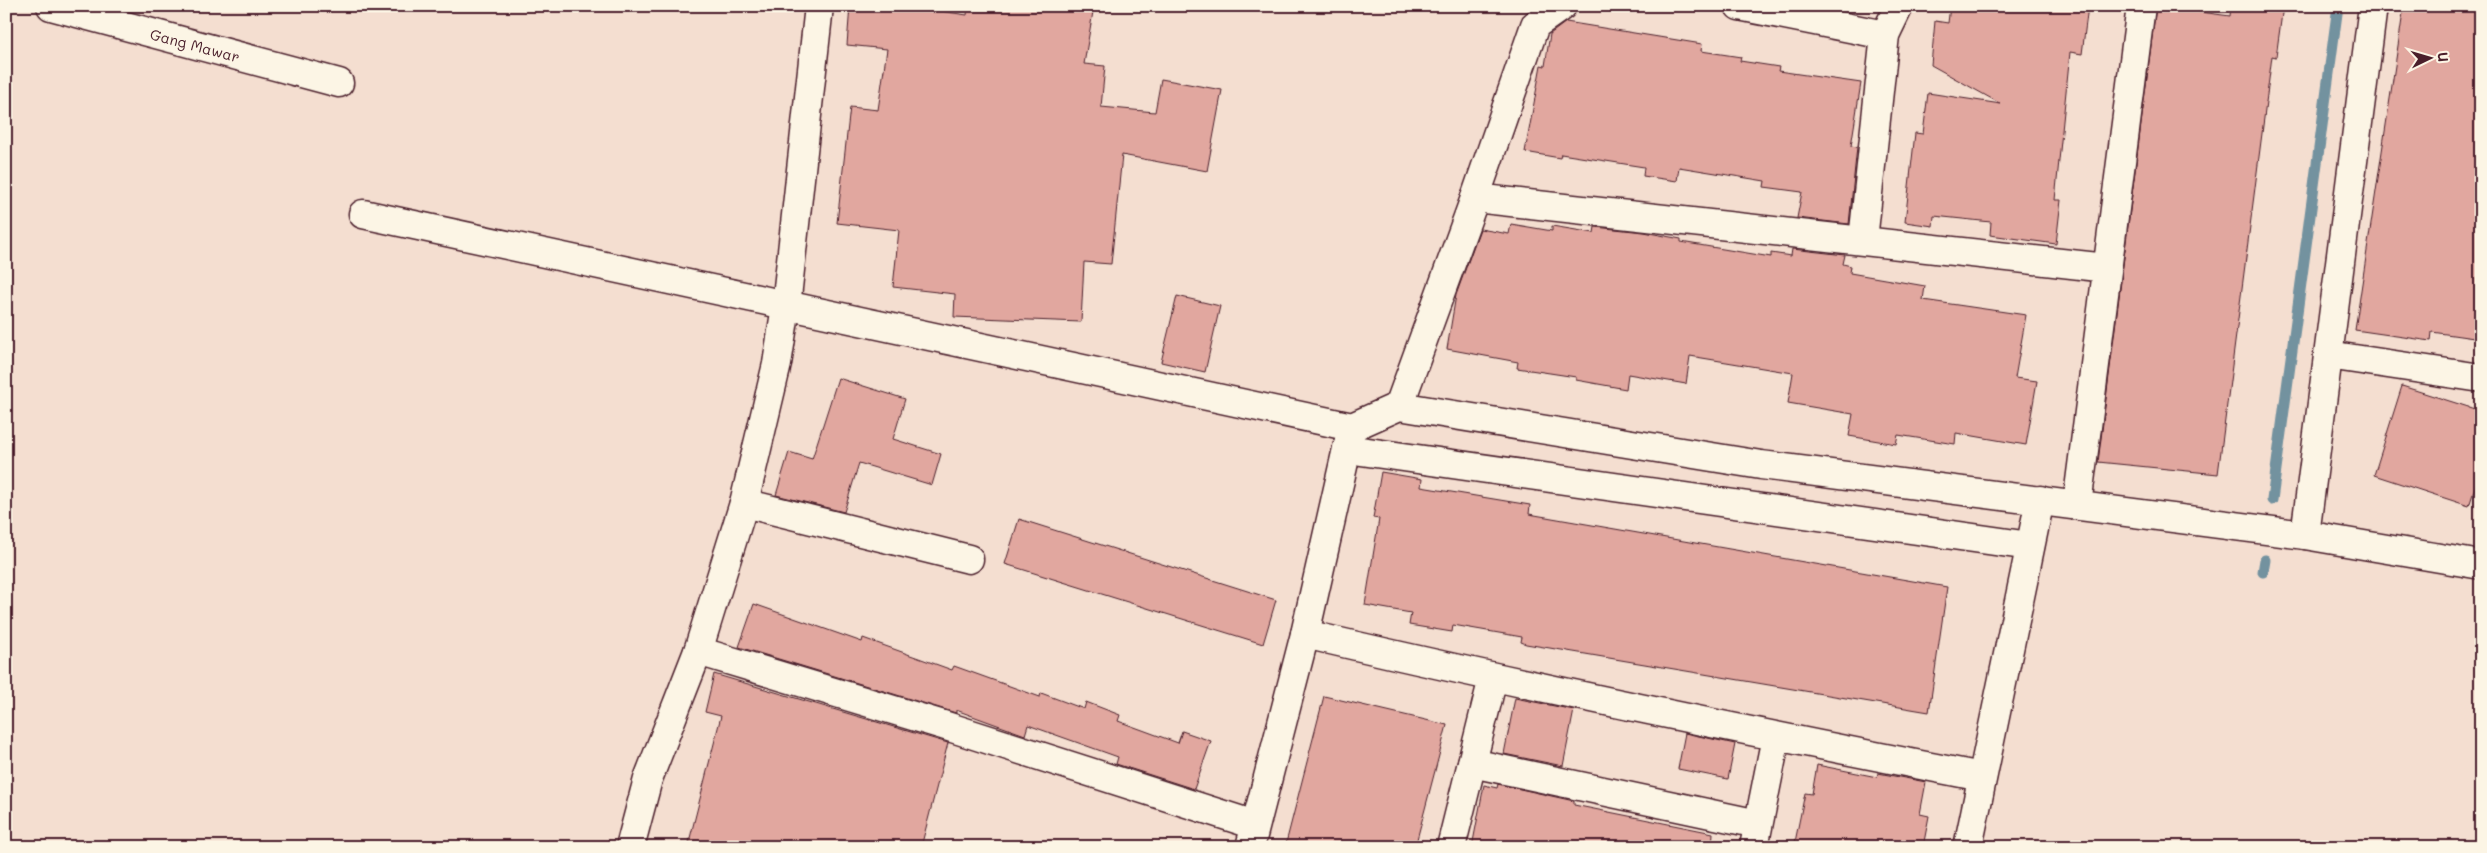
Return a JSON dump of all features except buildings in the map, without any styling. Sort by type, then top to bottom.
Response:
[{"type":"street","name":"Gang Mawar","points":[[51,6],[339,83]]},
{"type":"street","points":[[630,847],[648,778],[698,651],[744,503],[777,364],[786,306],[819,6]]},
{"type":"street","points":[[698,651],[943,725],[1252,836],[1305,634],[1350,438],[1398,406],[1475,198],[1535,25],[1562,6]]},
{"type":"street","points":[[1739,6],[1884,35]]},
{"type":"street","points":[[1863,240],[1884,35],[1899,6]]},
{"type":"street","points":[[2077,505],[2140,6]]},
{"type":"street","points":[[2305,535],[2373,6]]},
{"type":"street","points":[[1475,198],[2107,268]]},
{"type":"street","points":[[363,214],[786,306],[1350,438],[2030,546]]},
{"type":"street","points":[[2328,355],[2481,378]]},
{"type":"street","points":[[1398,406],[1761,465],[2305,535],[2481,565]]},
{"type":"street","points":[[1968,847],[2040,500]]},
{"type":"street","points":[[744,503],[969,559]]},
{"type":"street","points":[[1305,634],[1493,678],[1776,737],[1982,777]]},
{"type":"street","points":[[1451,847],[1493,678]]},
{"type":"street","points":[[1472,763],[1756,836],[1776,737]]},
{"type":"waterway","points":[[2272,500],[2338,6]]},
{"type":"waterway","points":[[2263,572],[2265,560]]}]
